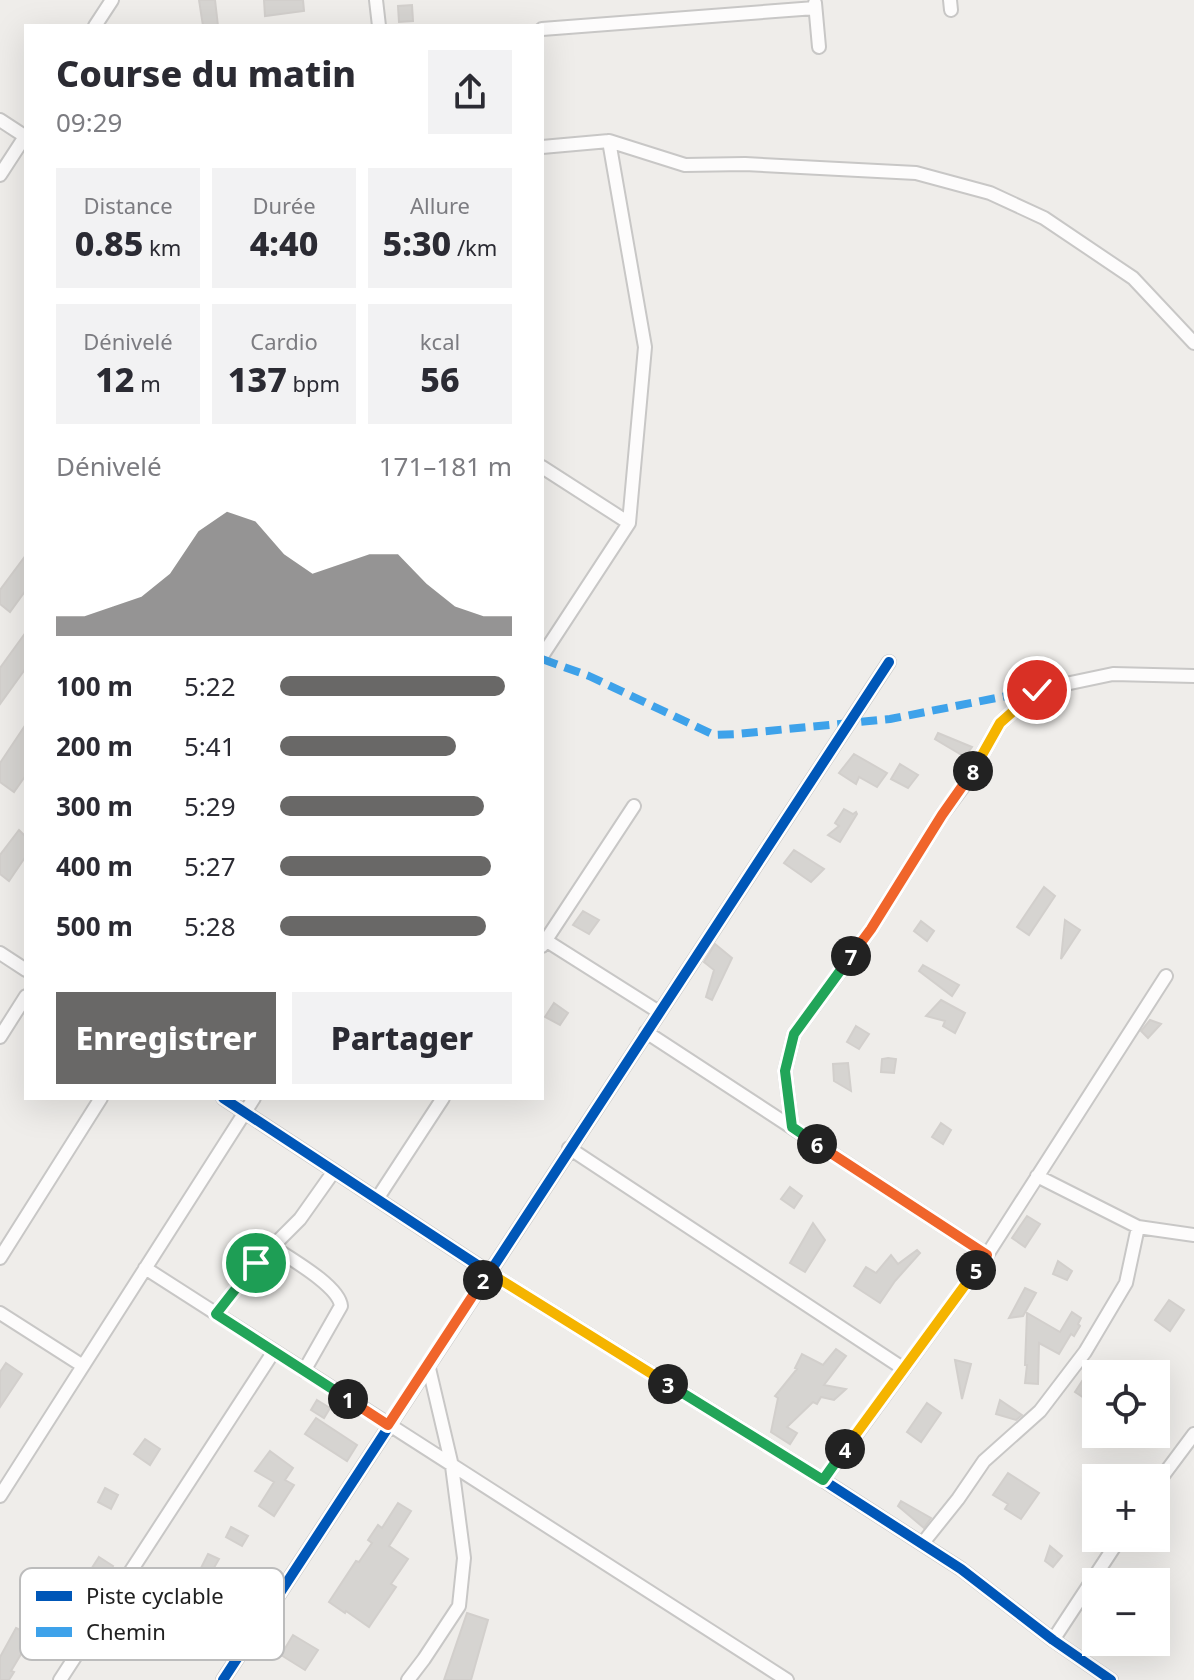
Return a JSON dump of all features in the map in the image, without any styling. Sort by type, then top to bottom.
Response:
[{"type":"street","points":[[96,24],[112,0]]},
{"type":"street","points":[[376,0],[379,24]]},
{"type":"street","points":[[544,29],[815,4],[819,47]]},
{"type":"street","points":[[0,120],[24,135]]},
{"type":"street","points":[[0,175],[24,139]]},
{"type":"street","points":[[544,653],[629,523],[645,347],[609,141]]},
{"type":"street","points":[[544,147],[609,141],[685,165],[745,164],[916,173],[990,193],[1044,218],[1133,278],[1194,343]]},
{"type":"street","points":[[544,468],[629,523]]},
{"type":"street","points":[[284,1586],[889,662]]},
{"type":"street","points":[[792,1127],[785,1071],[794,1034],[871,929],[942,815],[968,780],[1000,723],[1037,690],[1113,674],[1194,676]]},
{"type":"street","points":[[544,940],[634,806]]},
{"type":"street","points":[[544,942],[659,1012]]},
{"type":"street","points":[[0,953],[24,969]]},
{"type":"street","points":[[823,1480],[987,1255],[1166,976]]},
{"type":"street","points":[[0,1037],[24,999]]},
{"type":"street","points":[[646,1032],[987,1255]]},
{"type":"street","points":[[0,1258],[100,1100]]},
{"type":"street","points":[[226,1100],[488,1272],[961,1569],[1111,1680]]},
{"type":"street","points":[[0,1496],[253,1100]]},
{"type":"street","points":[[377,1199],[442,1100]]},
{"type":"street","points":[[569,1148],[904,1369]]},
{"type":"street","points":[[216,1314],[256,1263],[300,1219],[334,1171]]},
{"type":"street","points":[[1037,1176],[1138,1227],[1194,1235]]},
{"type":"street","points":[[922,1544],[984,1461],[1040,1411],[1085,1352],[1126,1283],[1138,1227]]},
{"type":"street","points":[[273,1247],[340,1297],[341,1306],[304,1371]]},
{"type":"street","points":[[145,1268],[787,1680]]},
{"type":"street","points":[[0,1313],[83,1366]]},
{"type":"street","points":[[133,1568],[274,1351]]},
{"type":"street","points":[[408,1680],[459,1606],[464,1558],[452,1466],[428,1364]]},
{"type":"street","points":[[1170,1466],[1194,1434]]},
{"type":"street","points":[[1053,1640],[1111,1552]]},
{"type":"street","points":[[60,1680],[73,1660]]},
{"type":"street","points":[[223,1680],[236,1660]]},
{"type":"building","points":[[199,0],[215,0],[218,24],[203,24]]},
{"type":"building","points":[[264,0],[303,0],[304,11],[265,16]]},
{"type":"building","points":[[412,5],[413,21],[399,22],[398,6]]},
{"type":"building","points":[[24,558],[24,593],[10,612],[0,604],[0,590]]},
{"type":"building","points":[[24,635],[24,671],[0,704],[0,668]]},
{"type":"building","points":[[24,727],[24,778],[14,792],[0,782],[0,763]]},
{"type":"building","points":[[938,733],[972,747],[965,757],[935,739]]},
{"type":"building","points":[[854,754],[887,773],[877,787],[859,777],[856,784],[839,773]]},
{"type":"building","points":[[900,764],[918,775],[908,788],[891,779]]},
{"type":"building","points":[[844,809],[857,814],[840,842],[828,835],[839,826],[835,823]]},
{"type":"building","points":[[19,830],[24,835],[24,859],[9,881],[0,874],[0,855]]},
{"type":"building","points":[[794,850],[824,869],[811,882],[784,863]]},
{"type":"building","points":[[1044,887],[1055,896],[1029,935],[1017,927]]},
{"type":"building","points":[[583,911],[599,920],[589,934],[573,925]]},
{"type":"building","points":[[1065,920],[1080,930],[1061,959]]},
{"type":"building","points":[[921,921],[934,931],[927,941],[914,931]]},
{"type":"building","points":[[715,944],[732,958],[712,1000],[706,997],[714,970],[704,962]]},
{"type":"building","points":[[923,965],[959,985],[952,996],[919,971]]},
{"type":"building","points":[[941,1000],[965,1013],[955,1033],[943,1026],[945,1021],[926,1016]]},
{"type":"building","points":[[554,1003],[568,1013],[560,1025],[545,1017]]},
{"type":"building","points":[[1150,1020],[1161,1024],[1148,1038],[1141,1031]]},
{"type":"building","points":[[856,1026],[869,1034],[859,1049],[847,1042]]},
{"type":"building","points":[[882,1059],[896,1059],[894,1073],[881,1072]]},
{"type":"building","points":[[848,1063],[851,1091],[834,1081],[833,1064]]},
{"type":"building","points":[[941,1123],[951,1130],[943,1144],[932,1137]]},
{"type":"building","points":[[790,1187],[802,1196],[794,1208],[781,1199]]},
{"type":"building","points":[[1027,1216],[1040,1224],[1025,1247],[1012,1238]]},
{"type":"building","points":[[813,1223],[825,1240],[805,1272],[790,1263]]},
{"type":"building","points":[[917,1250],[920,1253],[880,1303],[854,1286],[866,1267],[876,1273],[891,1255],[898,1264]]},
{"type":"building","points":[[1058,1261],[1072,1271],[1067,1280],[1053,1274]]},
{"type":"building","points":[[1025,1288],[1036,1293],[1023,1316],[1009,1318]]},
{"type":"building","points":[[1169,1300],[1184,1310],[1170,1331],[1155,1320]]},
{"type":"building","points":[[1072,1312],[1081,1318],[1074,1336],[1071,1334],[1059,1354],[1039,1343],[1038,1384],[1025,1383],[1027,1313],[1060,1332]]},
{"type":"building","points":[[836,1349],[846,1356],[824,1385],[846,1389],[834,1400],[821,1397],[817,1404],[813,1402],[787,1427],[797,1433],[790,1444],[771,1432],[778,1398],[775,1396],[797,1369],[802,1354],[823,1365]]},
{"type":"building","points":[[955,1360],[971,1364],[962,1399]]},
{"type":"building","points":[[6,1363],[22,1374],[0,1407],[0,1372]]},
{"type":"building","points":[[1082,1381],[1082,1397],[1075,1392]]},
{"type":"building","points":[[317,1400],[330,1408],[324,1418],[311,1410]]},
{"type":"building","points":[[1000,1400],[1022,1415],[1016,1420],[996,1414]]},
{"type":"building","points":[[927,1403],[941,1413],[921,1442],[907,1432]]},
{"type":"building","points":[[316,1418],[357,1445],[347,1461],[305,1434]]},
{"type":"building","points":[[145,1439],[160,1449],[150,1465],[134,1454]]},
{"type":"building","points":[[270,1451],[293,1468],[285,1480],[294,1485],[274,1516],[259,1506],[274,1482],[255,1471]]},
{"type":"building","points":[[1008,1473],[1039,1493],[1021,1519],[1005,1509],[1008,1504],[993,1495]]},
{"type":"building","points":[[105,1488],[118,1495],[111,1509],[98,1502]]},
{"type":"building","points":[[901,1501],[931,1518],[924,1528],[898,1506]]},
{"type":"building","points":[[398,1503],[411,1511],[389,1546],[408,1559],[391,1584],[396,1587],[369,1627],[329,1602],[372,1543],[368,1540],[378,1525],[382,1528]]},
{"type":"building","points":[[231,1527],[248,1536],[242,1546],[226,1537]]},
{"type":"building","points":[[1050,1546],[1062,1556],[1053,1567],[1045,1561]]},
{"type":"building","points":[[208,1554],[219,1559],[214,1568],[201,1568]]},
{"type":"building","points":[[99,1557],[113,1566],[112,1568],[92,1568]]},
{"type":"building","points":[[467,1613],[488,1620],[471,1680],[444,1680]]},
{"type":"building","points":[[16,1628],[20,1630],[20,1656],[9,1680],[0,1680],[0,1657]]},
{"type":"building","points":[[293,1635],[318,1650],[305,1670],[284,1657],[284,1650]]},
{"type":"marked path","points":[[544,660],[589,676],[714,735],[890,719],[1037,690]]},
{"type":"cycle path","points":[[284,1587],[889,662]]},
{"type":"cycle path","points":[[226,1100],[488,1272],[961,1569],[1111,1680]]},
{"type":"cycle path","points":[[223,1680],[236,1660]]},
{"type":"route","points":[[256,1263],[216,1314],[388,1425],[488,1272],[823,1480],[987,1255],[792,1127],[785,1071],[794,1034],[871,929],[942,815],[968,780],[1000,723],[1037,690]]}]
